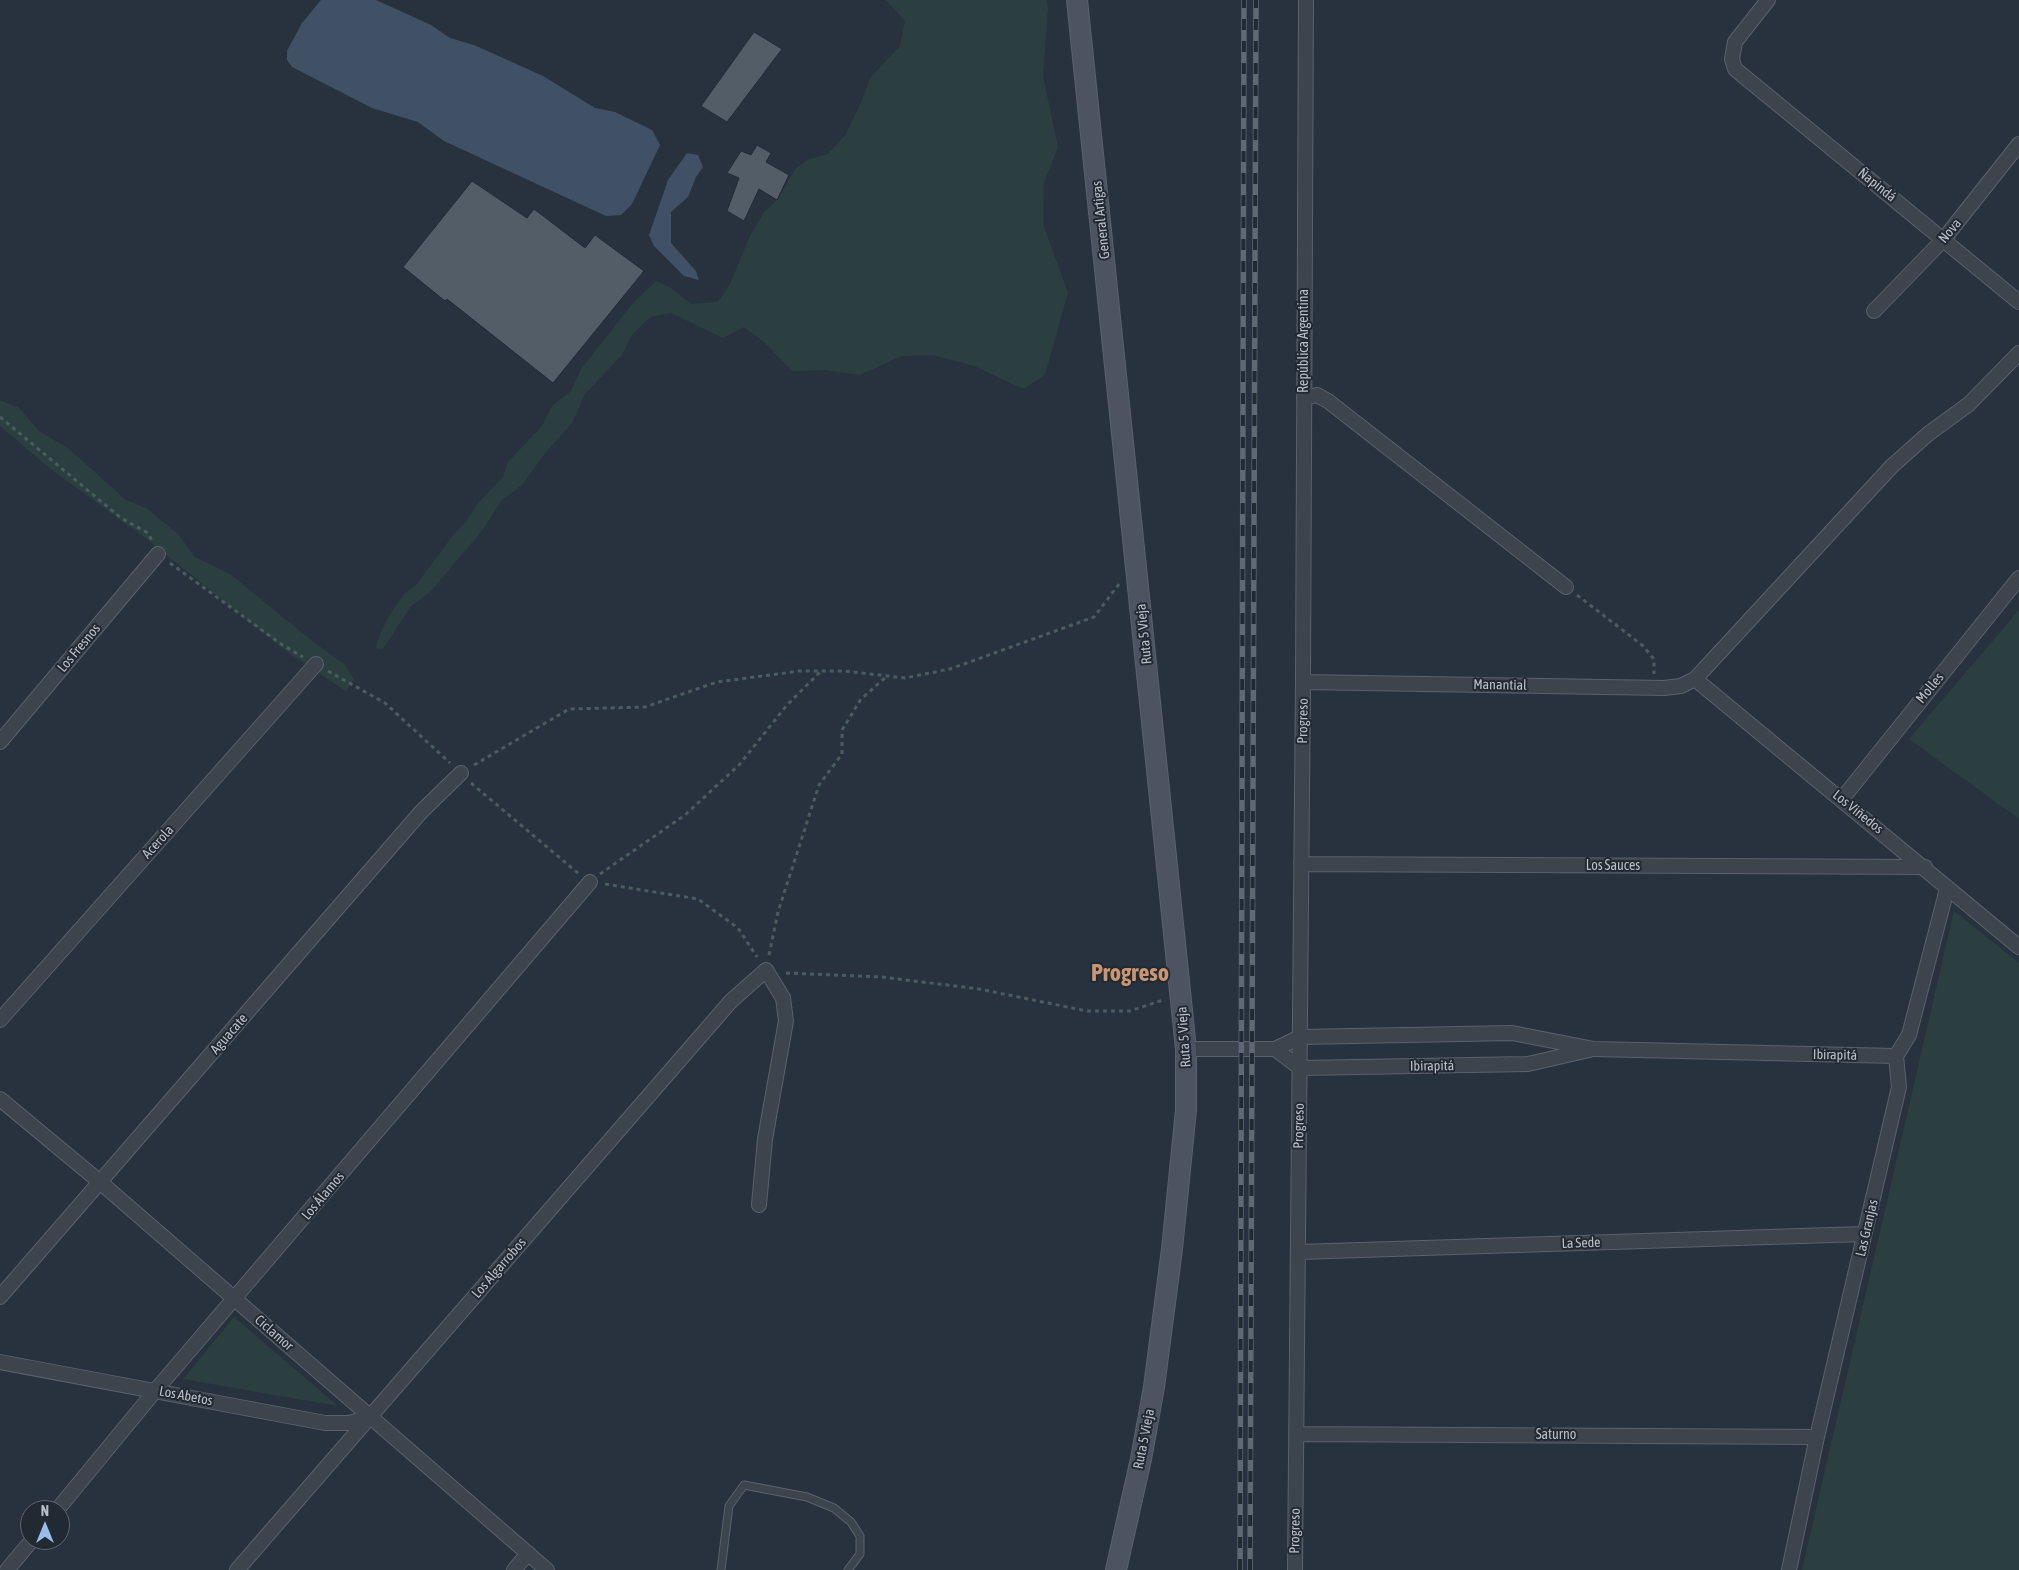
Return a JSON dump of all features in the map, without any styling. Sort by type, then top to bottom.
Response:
[{"type":"street","name":"General Artigas","points":[[1077,0],[1123,441]]},
{"type":"street","name":"República Argentina","points":[[1303,682],[1306,0]]},
{"type":"street","name":"Ñapindá","points":[[1768,0],[1735,42],[1732,59],[1735,69],[2019,302]]},
{"type":"street","name":"Nova","points":[[1874,311],[1943,240],[2019,144]]},
{"type":"street","points":[[1695,680],[1892,466],[1928,434],[1969,404],[2019,352]]},
{"type":"street","points":[[1304,398],[1317,395],[1328,401],[1566,587]]},
{"type":"street","name":"Ruta 5 Vieja","points":[[1116,1570],[1144,1441],[1167,1288],[1186,1110],[1186,1049],[1123,441]]},
{"type":"street","name":"Los Fresnos","points":[[0,742],[158,554]]},
{"type":"street","name":"Molles","points":[[1842,799],[2019,578]]},
{"type":"street","name":"Acerola","points":[[0,1020],[316,664]]},
{"type":"street","name":"Manantial","points":[[1303,682],[1655,688],[1681,686],[1695,680]]},
{"type":"street","name":"Los Viñedos","points":[[1695,680],[1925,867],[1947,889],[2019,947]]},
{"type":"street","name":"Progreso","points":[[1295,1570],[1303,682]]},
{"type":"street","name":"Aguacate","points":[[0,1297],[421,812],[461,773]]},
{"type":"street","name":"Los Sauces","points":[[1301,864],[1925,867]]},
{"type":"street","name":"Los Álamos","points":[[64,1500],[155,1391],[235,1300],[590,882]]},
{"type":"street","points":[[1896,1056],[1909,1035],[1947,889]]},
{"type":"street","points":[[759,1205],[765,1139],[786,1021],[782,998],[766,970]]},
{"type":"street","name":"Los Algarrobos","points":[[237,1570],[731,1001],[766,970]]},
{"type":"street","name":"Ibirapitá","points":[[1186,1049],[1275,1049],[1300,1037],[1512,1033],[1594,1049],[1896,1056]]},
{"type":"street","points":[[1275,1049],[1300,1068]]},
{"type":"street","name":"Ibirapitá","points":[[1300,1068],[1528,1064],[1594,1049]]},
{"type":"street","name":"Las Granjas","points":[[1789,1570],[1816,1437],[1862,1250],[1863,1234],[1868,1225],[1899,1087],[1896,1056]]},
{"type":"street","name":"Ciclamor","points":[[0,1099],[100,1182],[547,1570]]},
{"type":"street","name":"La Sede","points":[[1298,1252],[1863,1234]]},
{"type":"street","name":"Los Abetos","points":[[0,1362],[325,1423],[349,1423],[371,1417]]},
{"type":"street","name":"Saturno","points":[[1296,1434],[1816,1437]]},
{"type":"street","points":[[7,1570],[24,1550]]},
{"type":"street","points":[[514,1570],[528,1553]]},
{"type":"lane","points":[[721,1570],[729,1506],[744,1485],[808,1497],[834,1508],[851,1522],[860,1536],[860,1554],[848,1570]]},
{"type":"path","points":[[0,417],[120,518],[148,533],[158,554],[281,644],[385,703],[461,773],[567,865],[590,882],[630,886],[698,899],[738,928],[766,970],[808,975],[882,977],[980,990],[1087,1011],[1130,1011],[1180,994]]},
{"type":"path","points":[[461,773],[569,709],[645,707],[717,682],[800,671],[905,678],[950,669],[1094,617],[1121,579]]},
{"type":"path","points":[[1566,587],[1642,644],[1654,659],[1655,688]]},
{"type":"path","points":[[590,882],[692,808],[740,764],[787,705],[821,671]]},
{"type":"path","points":[[766,970],[778,912],[818,785],[842,754],[842,730],[861,699],[887,676]]},
{"type":"green space","points":[[886,0],[1046,0],[1048,8],[1043,76],[1058,147],[1044,183],[1043,224],[1068,293],[1045,375],[1023,389],[974,366],[933,355],[902,356],[860,375],[825,370],[792,371],[764,342],[744,327],[723,338],[671,313],[650,317],[632,335],[622,355],[585,394],[572,423],[546,452],[522,485],[502,500],[481,532],[431,591],[411,606],[382,650],[376,648],[380,634],[389,616],[405,593],[416,585],[454,534],[466,522],[478,503],[503,477],[508,462],[542,426],[552,406],[571,391],[581,369],[633,303],[656,281],[671,288],[691,304],[718,302],[730,284],[750,236],[764,212],[779,198],[796,168],[807,160],[828,154],[846,134],[870,78],[900,46],[905,21]]},
{"type":"green space","points":[[0,400],[19,408],[39,431],[69,449],[126,500],[146,508],[178,534],[195,557],[230,574],[345,665],[354,680],[346,691],[282,648],[148,540],[48,467],[0,426]]},
{"type":"green space","points":[[2019,610],[2019,819],[1909,739]]},
{"type":"green space","points":[[1954,911],[2019,963],[2019,1570],[1802,1570]]},
{"type":"green space","points":[[234,1317],[338,1406],[183,1379]]},
{"type":"water","points":[[321,0],[376,0],[431,25],[450,38],[474,45],[543,76],[595,108],[615,112],[652,130],[660,145],[632,204],[621,215],[606,216],[444,141],[418,122],[372,108],[292,67],[287,60],[287,51],[302,23]]},
{"type":"water","points":[[687,153],[698,155],[703,167],[696,177],[688,197],[671,212],[671,243],[696,271],[699,280],[684,276],[654,246],[649,235],[668,180]]},
{"type":"building","points":[[754,32],[782,49],[727,122],[701,106]]},
{"type":"building","points":[[757,145],[771,153],[766,162],[789,175],[777,200],[759,189],[744,221],[727,211],[739,178],[727,173],[741,151],[751,155]]},
{"type":"building","points":[[472,181],[527,218],[534,209],[585,248],[595,235],[644,271],[553,383],[447,299],[445,301],[403,267]]},
{"type":"railway","points":[[1240,1570],[1244,0]]},
{"type":"railway","points":[[1250,1570],[1256,0]]},
{"type":"district","name":"Progreso","points":[[1130,973]]}]
